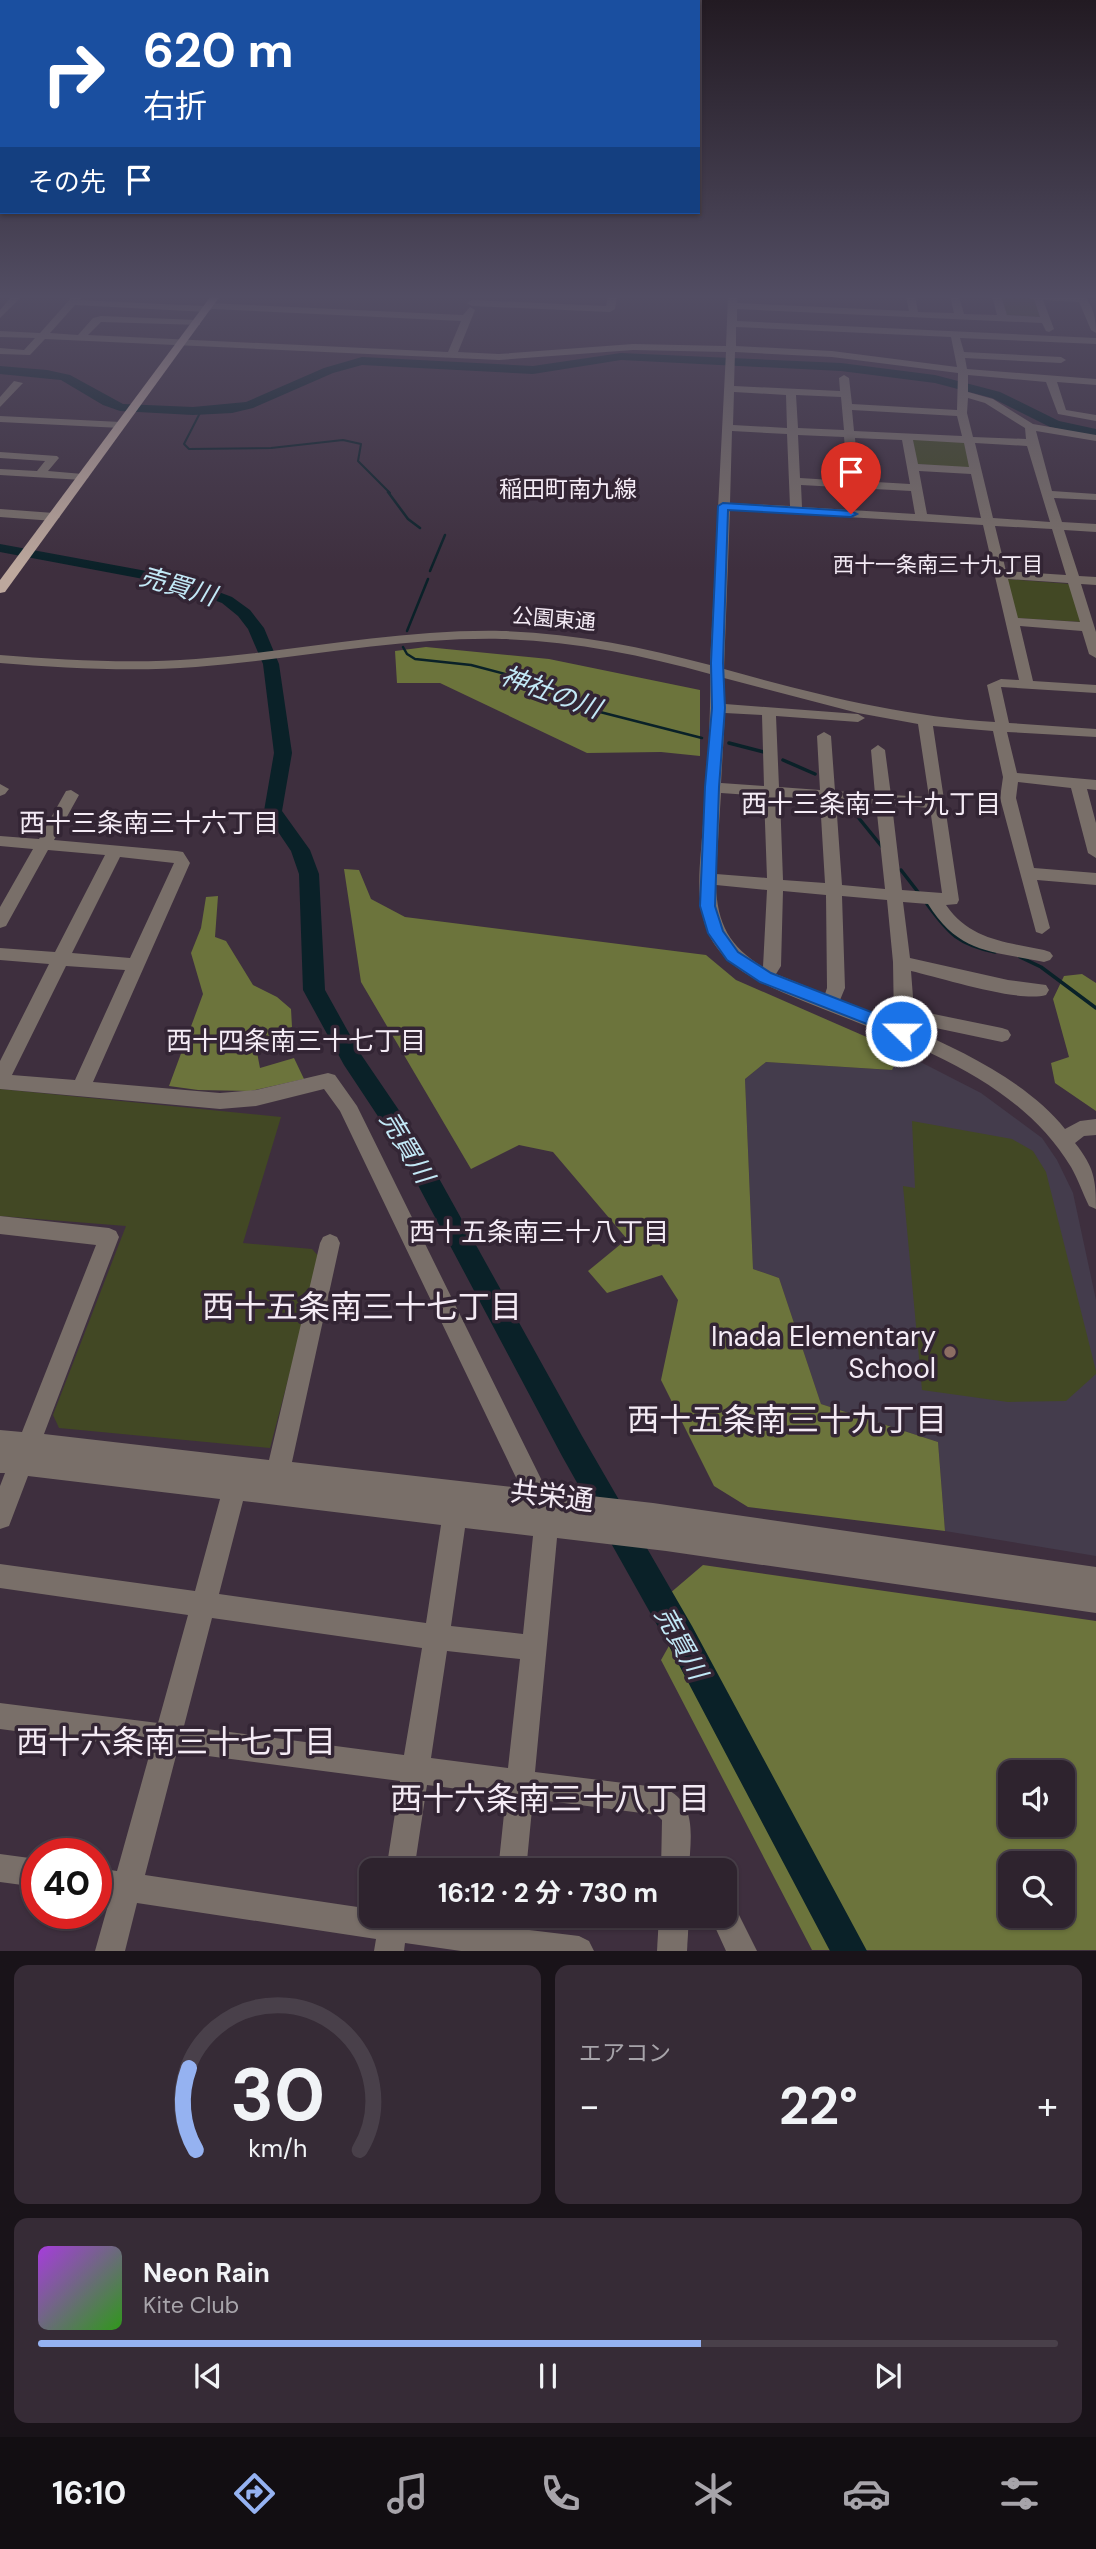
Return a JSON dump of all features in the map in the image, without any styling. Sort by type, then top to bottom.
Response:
[{"type":"main road","points":[[0,589],[149,387]]},
{"type":"street","points":[[0,404],[15,387]]},
{"type":"street","points":[[845,387],[854,484]]},
{"type":"street","points":[[963,387],[962,413],[1027,684]]},
{"type":"street","points":[[968,387],[1030,427],[1093,438],[1096,453]]},
{"type":"street","points":[[1053,387],[1062,412],[1096,418]]},
{"type":"street","points":[[845,394],[728,389],[718,708],[708,906],[716,933],[733,956],[766,977],[830,1003],[903,1023],[1002,1035]]},
{"type":"street","points":[[791,392],[796,511]]},
{"type":"street","points":[[846,407],[962,413]]},
{"type":"street","points":[[0,419],[121,425]]},
{"type":"street","points":[[1030,427],[1032,443],[1095,651]]},
{"type":"street","points":[[727,428],[1032,443]]},
{"type":"street","points":[[907,436],[922,518]]},
{"type":"street","points":[[0,455],[52,458],[40,474]]},
{"type":"street","points":[[913,467],[976,471]]},
{"type":"street","points":[[0,472],[83,477]]},
{"type":"street","points":[[795,481],[916,488]]},
{"type":"street","points":[[1048,494],[1096,497]]},
{"type":"street","points":[[723,506],[1096,528]]},
{"type":"street","points":[[0,513],[54,517]]},
{"type":"street","points":[[1002,575],[1096,581]]},
{"type":"street","points":[[1013,622],[1088,627]]},
{"type":"street","name":"公園東通","points":[[0,659],[103,666],[157,665],[433,636],[513,635],[590,642],[718,671],[813,699],[879,714],[1001,727],[1096,733]]},
{"type":"street","points":[[1042,928],[1008,798],[1011,777],[994,685],[1027,684],[1096,689]]},
{"type":"street","points":[[718,708],[874,720],[879,714]]},
{"type":"street","points":[[766,977],[772,966],[775,884],[769,711]]},
{"type":"street","points":[[708,880],[834,888],[951,900],[925,720]]},
{"type":"street","points":[[824,736],[834,888],[836,988],[830,1003]]},
{"type":"street","points":[[878,750],[902,962],[903,1023]]},
{"type":"street","points":[[1011,777],[1096,785]]},
{"type":"street","points":[[1078,784],[1096,853]]},
{"type":"street","points":[[712,787],[937,803]]},
{"type":"street","points":[[0,922],[71,795]]},
{"type":"street","points":[[0,841],[177,856],[182,863],[80,1089]]},
{"type":"street","points":[[115,850],[0,1080],[240,1101],[328,1080],[347,1106],[548,1511],[513,1858]]},
{"type":"street","points":[[1027,873],[1096,879]]},
{"type":"street","points":[[934,900],[951,925],[962,933],[978,940],[1044,956]]},
{"type":"street","points":[[0,954],[138,965]]},
{"type":"street","points":[[902,962],[1008,986],[1040,990]]},
{"type":"street","points":[[903,1023],[1028,1106],[1065,1140],[1081,1162],[1096,1200]]},
{"type":"street","points":[[1065,1140],[1080,1129],[1096,1127]]},
{"type":"street","points":[[0,1225],[109,1237],[16,1456],[0,1517]]},
{"type":"street","points":[[276,1483],[330,1243]]},
{"type":"street","name":"共栄通","points":[[0,1441],[16,1456],[457,1504],[653,1516],[1096,1579]]},
{"type":"street","points":[[110,1951],[237,1478]]},
{"type":"street","points":[[402,1858],[457,1504]]},
{"type":"street","name":"共栄通","points":[[548,1511],[570,1529],[666,1539],[1096,1600]]},
{"type":"street","points":[[0,1576],[437,1637],[535,1648]]},
{"type":"street","points":[[0,1716],[664,1802],[676,1814],[676,1858]]},
{"type":"street","points":[[0,1868],[21,1871]]},
{"type":"street","points":[[112,1884],[392,1931],[506,1936],[579,1951]]},
{"type":"street","points":[[672,1951],[673,1928]]},
{"type":"street","points":[[730,1928],[742,1951]]},
{"type":"shaded area","name":"Inada Elementary School","points":[[901,1052],[981,1093],[1042,1138],[1057,1160],[1073,1193],[1096,1300],[1096,1556],[945,1531],[938,1442],[821,1404],[779,1278],[753,1269],[745,1079],[766,1062],[891,1070]]},
{"type":"green space","points":[[916,438],[968,443],[970,468],[915,464],[913,440]]},
{"type":"green space","points":[[1005,579],[1070,584],[1083,622],[1014,618]]},
{"type":"green space","points":[[426,647],[549,659],[700,690],[700,756],[661,752],[587,753],[440,683],[397,683],[395,651]]},
{"type":"green space","points":[[344,869],[359,870],[371,899],[405,917],[706,955],[736,980],[901,1052],[892,1070],[766,1062],[745,1079],[753,1269],[779,1278],[821,1404],[938,1442],[945,1531],[748,1507],[714,1486],[661,1380],[678,1300],[662,1275],[607,1293],[588,1271],[627,1239],[553,1152],[519,1145],[471,1169],[361,982]]},
{"type":"green space","points":[[218,896],[215,937],[226,941],[253,985],[277,997],[291,1009],[292,1027],[255,1042],[260,1068],[294,1058],[304,1079],[251,1091],[198,1090],[169,1086],[203,994],[191,953],[201,928],[206,897]]},
{"type":"green space","points":[[1082,974],[1096,983],[1096,1111],[1055,1083],[1051,1063],[1069,1057],[1053,999],[1064,976]]},
{"type":"green space","points":[[0,1089],[281,1117],[243,1243],[312,1249],[320,1258],[270,1448],[59,1428],[53,1415],[126,1226],[0,1216]]},
{"type":"green space","points":[[912,1121],[1012,1139],[1033,1151],[1046,1172],[1096,1371],[1096,1374],[1066,1401],[1008,1402],[922,1390],[903,1186],[915,1188]]},
{"type":"green space","points":[[703,1565],[1096,1621],[1096,1950],[812,1950],[661,1660],[683,1621],[669,1594]]},
{"type":"waterway","points":[[85,387],[120,407],[193,411],[232,409],[249,405],[294,387]]},
{"type":"waterway","points":[[966,387],[996,395],[1055,424],[1096,433]]},
{"type":"waterway","name":"神社の川","points":[[202,409],[184,444],[189,449],[271,448],[343,440],[361,444],[358,461],[390,493]]},
{"type":"waterway","name":"神社の川","points":[[388,492],[408,519],[420,528]]},
{"type":"waterway","name":"神社の川","points":[[430,571],[445,535]]},
{"type":"waterway","name":"売買川","points":[[0,548],[174,580],[227,600],[244,613],[256,628],[271,664],[283,753],[273,811],[300,850],[309,874],[314,990],[352,1059],[403,1135],[572,1446],[681,1637],[849,1951]]},
{"type":"waterway","name":"神社の川","points":[[407,631],[428,579]]},
{"type":"waterway","name":"神社の川","points":[[403,647],[407,654],[415,659],[471,665],[532,681],[600,712],[702,738]]},
{"type":"waterway","name":"神社の川","points":[[729,743],[764,752]]},
{"type":"waterway","name":"神社の川","points":[[783,760],[815,774]]},
{"type":"waterway","name":"神社の川","points":[[849,806],[883,848]]},
{"type":"waterway","name":"神社の川","points":[[901,870],[918,892]]},
{"type":"waterway","points":[[927,904],[955,936],[995,952]]},
{"type":"waterway","name":"神社の川","points":[[1020,957],[1041,967],[1096,1008]]},
{"type":"place","name":"Inada Elementary School","points":[[950,1352]]},
{"type":"district","name":"稲田町南九線","points":[[568,489]]},
{"type":"district","name":"西十一条南三十九丁目","points":[[938,565]]},
{"type":"district","name":"西十三条南三十九丁目","points":[[871,804]]},
{"type":"district","name":"西十三条南三十六丁目","points":[[149,823]]},
{"type":"district","name":"西十四条南三十七丁目","points":[[296,1041]]},
{"type":"district","name":"西十五条南三十八丁目","points":[[539,1232]]},
{"type":"district","name":"西十五条南三十七丁目","points":[[362,1307]]},
{"type":"district","name":"西十五条南三十九丁目","points":[[787,1420]]},
{"type":"district","name":"西十六条南三十七丁目","points":[[176,1742]]},
{"type":"district","name":"西十六条南三十八丁目","points":[[550,1799]]},
{"type":"route","points":[[851,514],[723,506],[717,746],[712,787],[708,906],[716,933],[733,956],[747,966],[766,977],[901,1031]]}]
